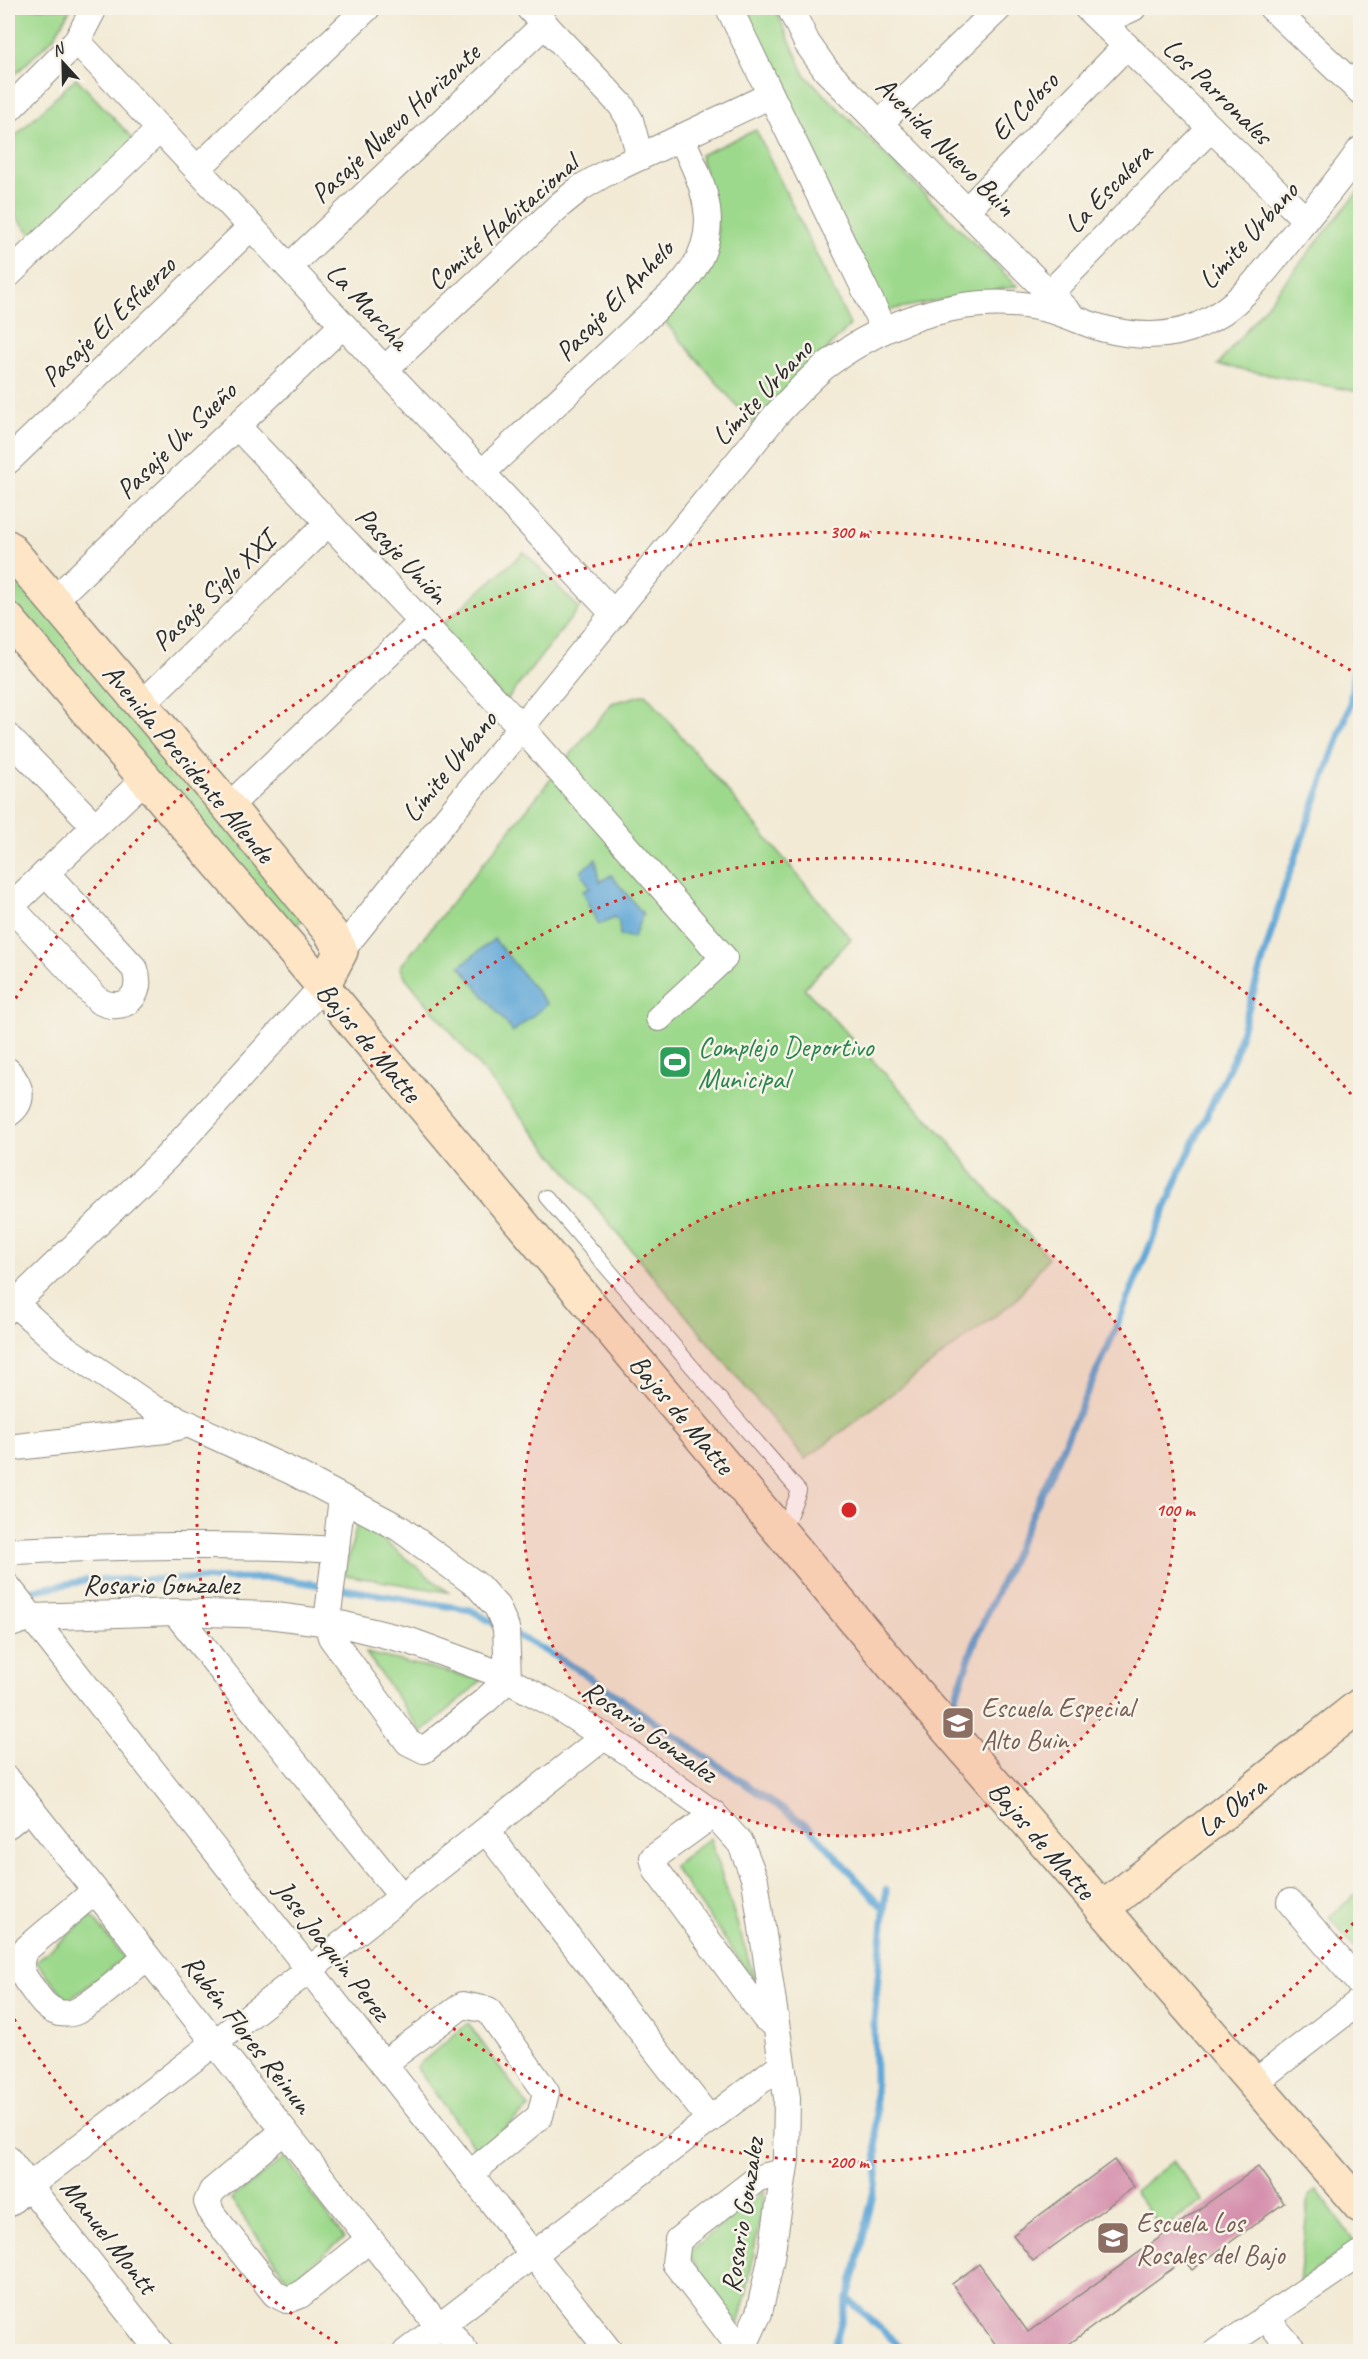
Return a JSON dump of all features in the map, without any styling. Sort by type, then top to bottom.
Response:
[{"type":"main road","name":"Avenida Presidente Allende","points":[[8,547],[228,807],[331,933],[341,951]]},
{"type":"main road","name":"Bajos de Matte","points":[[8,619],[322,986],[923,1703],[1360,2205]]},
{"type":"main road","points":[[322,986],[341,951]]},
{"type":"main road","name":"La Obra","points":[[1102,1909],[1360,1705]]},
{"type":"street","points":[[8,110],[77,41],[94,8]]},
{"type":"street","points":[[197,169],[367,8]]},
{"type":"street","points":[[729,8],[884,329]]},
{"type":"street","name":"Avenida Nuevo Buin","points":[[790,8],[816,57],[836,81],[1073,318]]},
{"type":"street","points":[[879,124],[999,8]]},
{"type":"street","points":[[1094,15],[1132,8]]},
{"type":"street","points":[[1272,8],[1360,91]]},
{"type":"street","name":"Los Parronales","points":[[1094,15],[1306,220]]},
{"type":"street","points":[[537,16],[621,105],[630,120],[640,157]]},
{"type":"street","name":"Pasaje Nuevo Horizonte","points":[[289,267],[537,16]]},
{"type":"street","name":"La Marcha","points":[[77,41],[614,614]]},
{"type":"street","name":"El Coloso","points":[[967,210],[1126,46]]},
{"type":"street","name":"Comité Habitacional","points":[[385,369],[571,195],[594,179],[771,95]]},
{"type":"street","name":"La Escalera","points":[[1050,293],[1211,128]]},
{"type":"street","points":[[8,275],[160,129]]},
{"type":"street","name":"Pasaje El Anhelo","points":[[482,473],[676,290],[697,264],[708,233],[709,216],[702,184],[681,138]]},
{"type":"street","name":"Límite Urbano","points":[[341,951],[521,727],[798,391],[841,355],[884,329],[929,313],[975,305],[1011,304],[1032,307],[1105,329],[1138,335],[1178,332],[1199,326],[1216,317],[1242,297],[1360,150]]},
{"type":"street","name":"Pasaje El Esfuerzo","points":[[8,461],[251,227]]},
{"type":"street","name":"Pasaje Un Sueño","points":[[53,601],[343,325]]},
{"type":"street","name":"Pasaje Unión","points":[[237,426],[521,727],[724,958],[659,1018]]},
{"type":"street","name":"Pasaje Siglo XXI","points":[[141,705],[328,523]]},
{"type":"street","points":[[228,807],[422,622]]},
{"type":"street","points":[[8,737],[95,826]]},
{"type":"street","points":[[46,873],[135,969],[137,988],[130,1000],[124,1004],[112,1005],[99,1001],[8,907],[146,778]]},
{"type":"street","points":[[322,986],[165,1158],[11,1307],[61,1345],[153,1408],[293,1472],[342,1497],[399,1528],[478,1586],[497,1607],[506,1633],[508,1679],[486,1700],[424,1750],[408,1742],[331,1637],[327,1622],[342,1497]]},
{"type":"street","points":[[8,1071],[20,1087],[21,1095],[19,1103],[8,1114]]},
{"type":"street","points":[[8,1448],[165,1430],[189,1424]]},
{"type":"street","points":[[14,1551],[179,1545],[268,1546],[336,1550]]},
{"type":"street","name":"Rosario Gonzalez","points":[[16,1607],[268,1615],[327,1622],[432,1647],[508,1679],[555,1704],[606,1736],[714,1814],[741,1844],[755,1880],[787,2098],[784,2172],[770,2264],[759,2313],[742,2351]]},
{"type":"street","name":"Jose Joaquin Perez","points":[[16,1607],[309,1970],[610,2352]]},
{"type":"street","points":[[175,1612],[402,1897]]},
{"type":"street","points":[[8,2204],[606,1736]]},
{"type":"street","name":"Rubén Flores Reinun","points":[[8,1780],[438,2327],[454,2337],[466,2352]]},
{"type":"street","points":[[8,1825],[29,1808]]},
{"type":"street","points":[[714,1814],[653,1858],[657,1871],[765,2018],[776,2025]]},
{"type":"street","points":[[486,1831],[710,2120]]},
{"type":"street","points":[[95,1891],[25,1950],[21,1969],[26,1982],[51,2009],[71,2013],[85,2006],[147,1957]]},
{"type":"street","points":[[1290,1902],[1360,1984]]},
{"type":"street","points":[[1254,2083],[1360,2001]]},
{"type":"street","points":[[383,2064],[463,2005],[488,2010],[546,2092],[540,2116],[470,2174]]},
{"type":"street","points":[[406,2352],[781,2065]]},
{"type":"street","points":[[284,2131],[212,2191],[207,2202],[212,2214],[275,2294],[287,2300],[300,2295],[370,2239]]},
{"type":"street","name":"Manuel Montt","points":[[8,2159],[160,2352]]},
{"type":"street","points":[[742,2351],[675,2263],[678,2240],[758,2178],[784,2172]]},
{"type":"street","points":[[1216,2352],[1360,2254]]},
{"type":"street","points":[[1266,2318],[1295,2352]]},
{"type":"lane","points":[[546,1197],[799,1491],[782,1534]]},
{"type":"green space","points":[[8,8],[71,8],[54,37],[8,81]]},
{"type":"green space","points":[[741,8],[775,8],[805,75],[1017,286],[884,311]]},
{"type":"green space","points":[[76,78],[135,141],[33,236],[8,208],[8,143]]},
{"type":"green space","points":[[756,130],[850,325],[754,426],[660,316],[703,274],[716,248],[714,208],[700,155]]},
{"type":"green space","points":[[1360,189],[1360,392],[1218,365]]},
{"type":"green space","points":[[524,552],[579,608],[506,701],[437,629]]},
{"type":"green space","points":[[8,558],[306,915],[290,932],[8,608]]},
{"type":"green space","name":"Complejo Deportivo Municipal","points":[[646,694],[851,939],[804,988],[945,1137],[984,1186],[1048,1257],[1016,1300],[805,1459],[406,978],[400,967],[612,703]]},
{"type":"green space","points":[[358,1520],[448,1592],[344,1575]]},
{"type":"green space","points":[[366,1653],[482,1680],[422,1733]]},
{"type":"green space","points":[[710,1838],[756,1983],[673,1866]]},
{"type":"green space","points":[[1360,1891],[1360,1954],[1329,1917]]},
{"type":"green space","points":[[92,1916],[124,1958],[68,2001],[36,1961]]},
{"type":"green space","points":[[468,2023],[529,2108],[477,2151],[416,2067]]},
{"type":"green space","points":[[285,2157],[344,2238],[289,2282],[231,2199]]},
{"type":"green space","points":[[1173,2161],[1203,2201],[1162,2229],[1134,2192]]},
{"type":"green space","points":[[765,2190],[746,2295],[738,2325],[688,2253]]},
{"type":"green space","points":[[1317,2190],[1355,2242],[1299,2282],[1309,2196]]},
{"type":"water","points":[[596,859],[600,882],[611,875],[643,914],[633,938],[620,935],[619,922],[614,917],[599,925],[583,891],[590,888],[581,871]]},
{"type":"water","points":[[494,939],[547,1004],[513,1032],[460,966]]},
{"type":"building","points":[[1114,2160],[1134,2187],[1033,2261],[1013,2235]]},
{"type":"building","points":[[1258,2167],[1284,2203],[1192,2270],[1184,2260],[1058,2352],[1001,2352],[952,2284],[979,2264],[1028,2332]]},
{"type":"waterway","points":[[952,1707],[977,1636],[1107,1349],[1182,1168],[1234,1057],[1286,883],[1350,706],[1360,621]]},
{"type":"waterway","points":[[18,1593],[89,1580],[277,1578],[326,1586]]},
{"type":"waterway","points":[[337,1588],[471,1610],[495,1624]]},
{"type":"waterway","points":[[513,1633],[576,1668],[811,1829],[884,1909]]},
{"type":"waterway","points":[[833,2352],[856,2268],[877,2177],[874,2022],[886,1890]]},
{"type":"waterway","points":[[847,2298],[906,2352]]},
{"type":"place","name":"Complejo Deportivo Municipal","points":[[675,1062]]},
{"type":"place","name":"Escuela Especial Alto Buin","points":[[958,1723]]},
{"type":"place","name":"Escuela Los Rosales del Bajo","points":[[1113,2238]]}]
